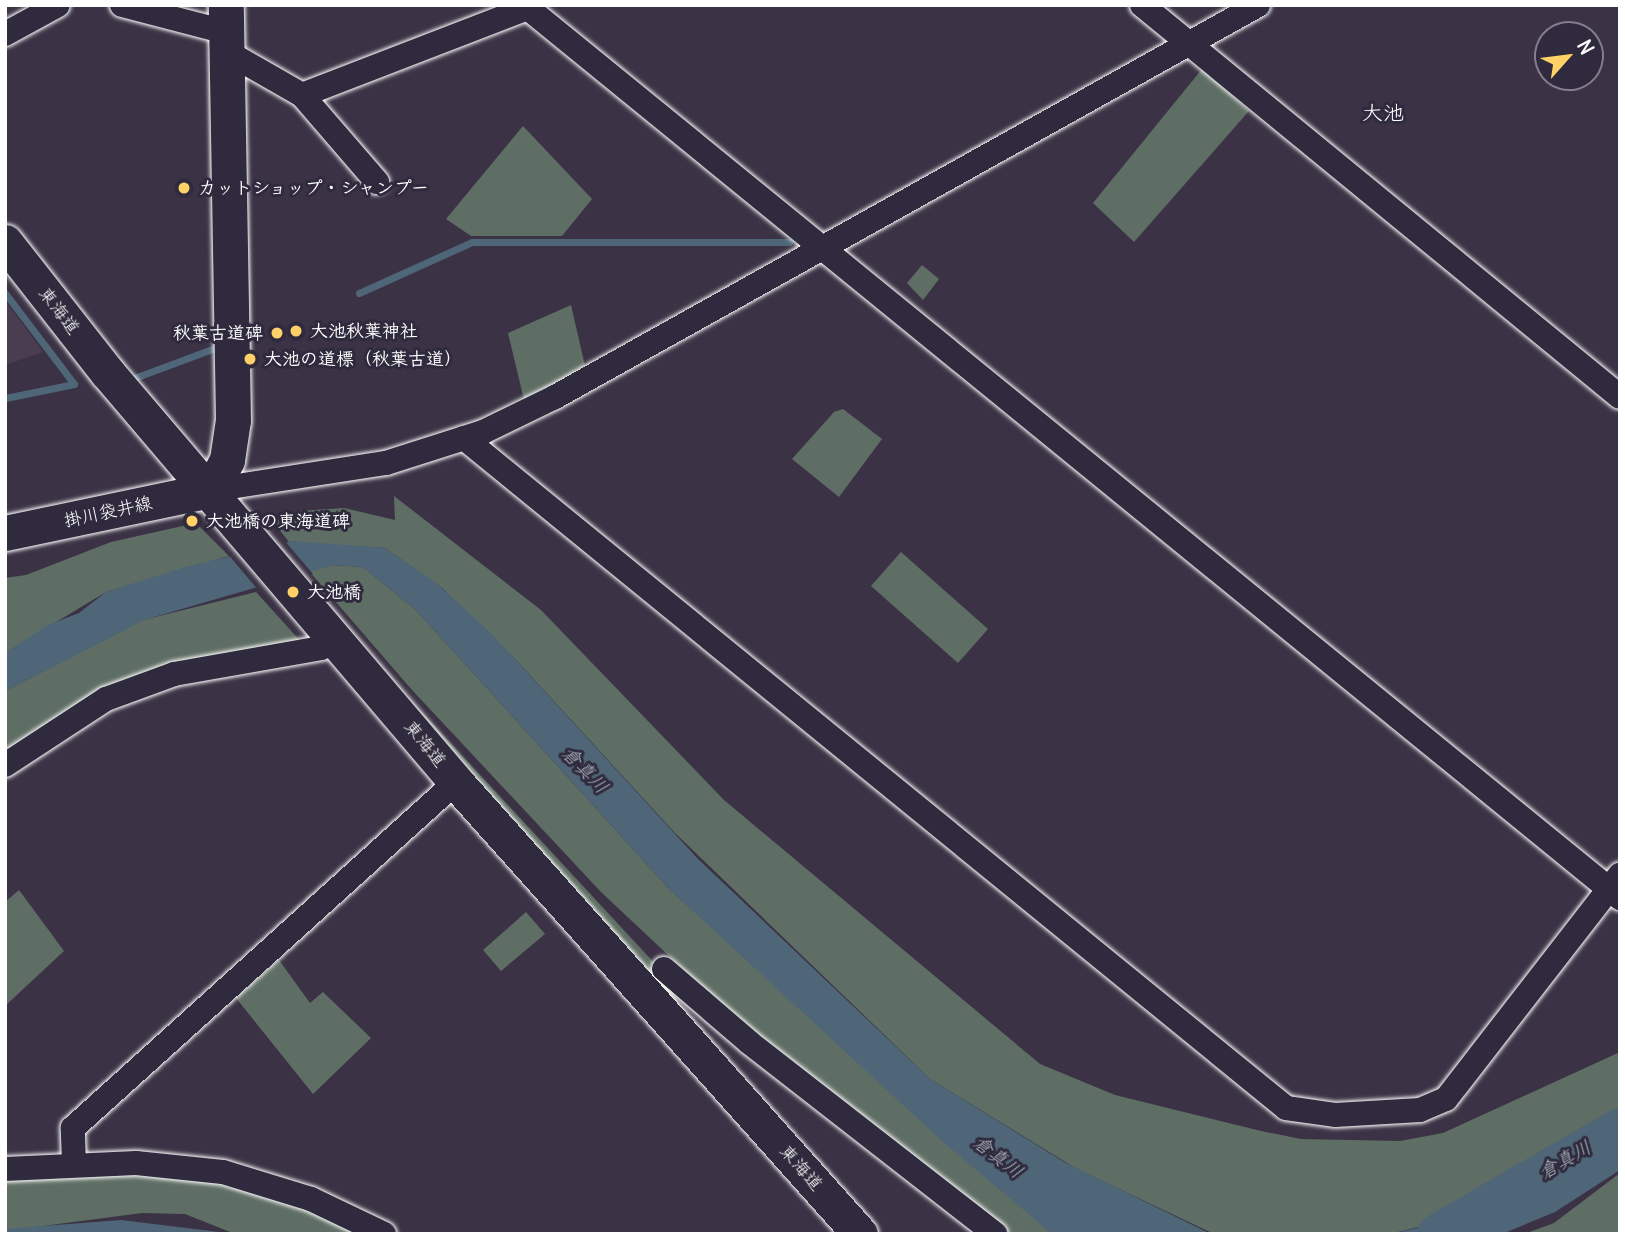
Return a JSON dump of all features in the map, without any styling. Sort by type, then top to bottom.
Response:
[{"type":"main road","points":[[220,502],[233,420],[226,20]]},
{"type":"main road","name":"東海道","points":[[5,242],[164,439],[333,632],[457,782],[860,1234]]},
{"type":"main road","points":[[164,439],[178,447],[203,447],[219,437],[233,420]]},
{"type":"main road","name":"掛川袋井線","points":[[5,533],[220,502]]},
{"type":"street","points":[[5,34],[58,5]]},
{"type":"street","points":[[122,5],[226,20],[302,95],[377,182]]},
{"type":"street","points":[[1142,5],[1620,397]]},
{"type":"street","points":[[220,502],[357,469],[464,438],[555,397],[1258,5]]},
{"type":"street","points":[[302,95],[526,7],[1616,887],[1446,1099],[1420,1110],[1335,1115],[1286,1108],[464,438]]},
{"type":"street","points":[[5,765],[106,699],[162,678],[321,648],[333,632]]},
{"type":"street","points":[[74,1164],[73,1128],[457,782]]},
{"type":"street","points":[[664,968],[750,1043],[995,1234]]},
{"type":"street","points":[[5,1169],[136,1163],[223,1172],[311,1199],[384,1234]]},
{"type":"shaded area","points":[[5,300],[43,352],[5,365]]},
{"type":"green space","points":[[1202,69],[1249,111],[1134,242],[1093,203]]},
{"type":"green space","points":[[523,126],[592,199],[562,236],[471,236],[446,219]]},
{"type":"green space","points":[[922,265],[939,279],[923,300],[907,283]]},
{"type":"green space","points":[[571,305],[585,366],[524,400],[508,333]]},
{"type":"green space","points":[[843,409],[882,439],[839,497],[792,459],[834,412]]},
{"type":"green space","points":[[394,496],[541,610],[724,800],[1040,1064],[1115,1095],[1261,1131],[1301,1139],[1400,1141],[1443,1133],[1620,1052],[1620,1110],[1600,1118],[1552,1177],[1511,1204],[1390,1234],[1214,1234],[1075,1168],[930,1079],[675,833],[516,660],[442,588],[385,548],[289,542],[273,522],[300,511],[344,508],[395,520]]},
{"type":"green space","points":[[196,523],[229,556],[106,592],[5,653],[5,578],[26,575],[111,542]]},
{"type":"green space","points":[[901,552],[988,629],[958,663],[871,586]]},
{"type":"green space","points":[[334,565],[363,567],[416,610],[670,890],[1053,1234],[1010,1234],[879,1137],[732,1015],[601,892],[412,690],[309,571]]},
{"type":"green space","points":[[256,592],[304,645],[173,674],[5,765],[5,691],[143,620]]},
{"type":"green space","points":[[406,695],[658,967],[692,1026],[437,732]]},
{"type":"green space","points":[[19,890],[64,951],[5,1006],[5,902]]},
{"type":"green space","points":[[526,912],[545,934],[501,971],[483,950]]},
{"type":"green space","points":[[279,960],[310,1003],[323,992],[371,1038],[313,1094],[236,998]]},
{"type":"green space","points":[[185,1168],[384,1234],[235,1234],[185,1214],[142,1213],[5,1231],[5,1169]]},
{"type":"green space","points":[[1620,1173],[1620,1231],[1616,1234],[1524,1234],[1554,1223]]},
{"type":"water","points":[[293,541],[385,548],[436,583],[491,633],[698,859],[930,1079],[1064,1162],[1211,1234],[1052,1234],[942,1141],[670,890],[416,610],[363,567],[334,565],[144,620],[5,691],[5,653],[48,625],[79,613],[106,592],[185,567]]},
{"type":"water","points":[[1620,1110],[1620,1170],[1555,1212],[1502,1234],[1391,1234],[1507,1207],[1552,1177],[1600,1118]]},
{"type":"water","points":[[121,1220],[236,1234],[5,1234],[5,1230],[16,1228]]},
{"type":"pier","points":[[284,540],[313,574],[259,591],[227,553]]},
{"type":"waterway","points":[[359,293],[472,242],[789,242]]},
{"type":"waterway","points":[[5,293],[74,384],[5,398]]},
{"type":"waterway","points":[[137,377],[215,348]]},
{"type":"waterway","name":"倉真川","points":[[1437,1234],[1620,1128]]},
{"type":"place","name":"カットショップ・シャンプー","points":[[184,188]]},
{"type":"place","name":"大池秋葉神社","points":[[296,331]]},
{"type":"place","name":"秋葉古道碑","points":[[277,333]]},
{"type":"place","name":"大池の道標（秋葉古道）","points":[[250,359]]},
{"type":"place","name":"大池橋の東海道碑","points":[[192,521]]},
{"type":"place","name":"大池橋","points":[[293,592]]},
{"type":"district","name":"大池","points":[[1383,113]]}]
